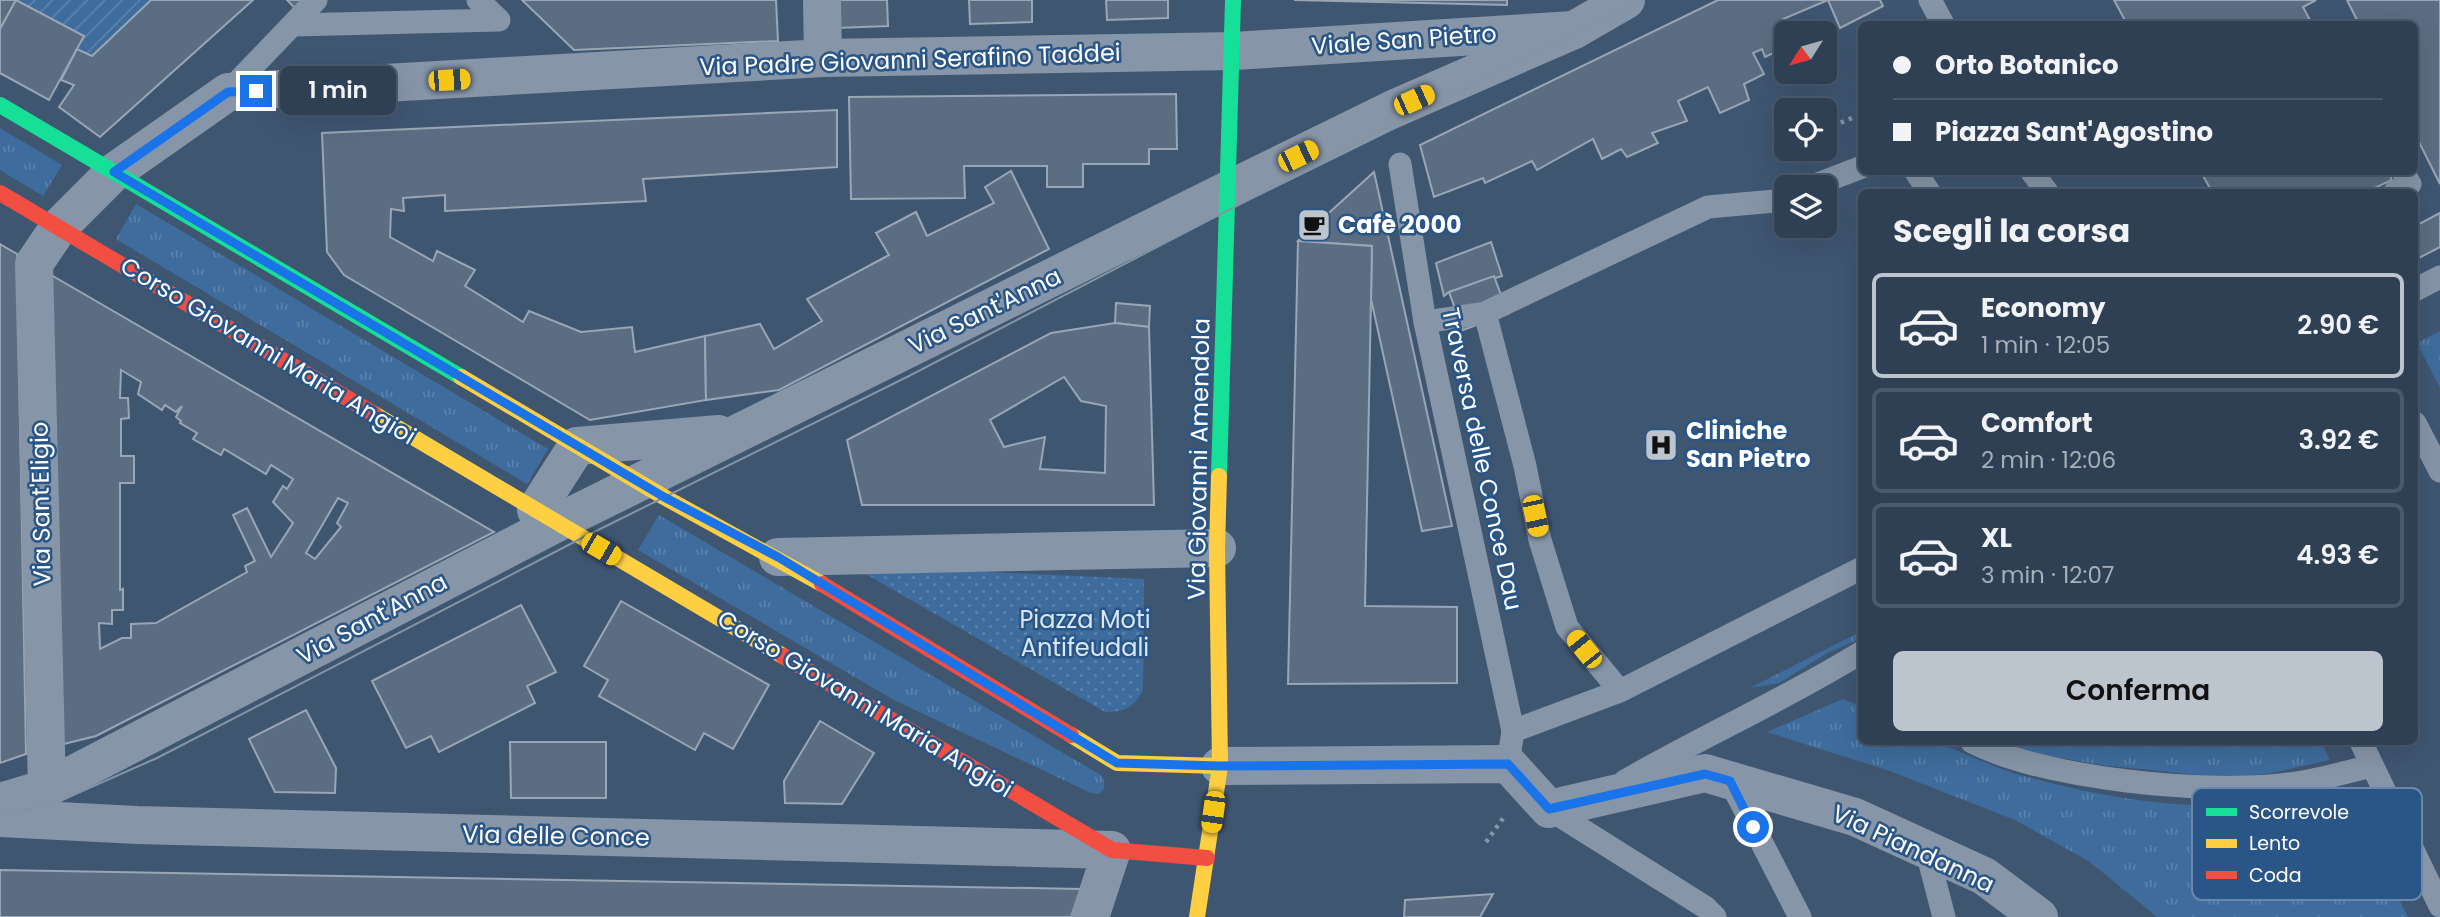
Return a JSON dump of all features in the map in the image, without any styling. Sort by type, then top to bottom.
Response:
[{"type":"street","points":[[822,0],[823,58]]},
{"type":"street","name":"Via Giovanni Amendola","points":[[1197,917],[1220,766],[1217,548],[1234,51],[1233,0]]},
{"type":"street","name":"Viale San Pietro","points":[[1228,190],[1391,110],[1574,30],[1626,0]]},
{"type":"street","name":"Viale San Pietro","points":[[1234,51],[1574,30]]},
{"type":"street","name":"Via Padre Giovanni Serafino Taddei","points":[[228,92],[823,58],[1234,51]]},
{"type":"street","name":"Via Sant'Eligio","points":[[47,788],[34,264],[59,227],[114,172],[228,92]]},
{"type":"street","points":[[0,105],[640,483],[778,557],[1117,763],[1220,766],[1511,748],[1549,809]]},
{"type":"street","name":"Via Sant'Anna","points":[[0,802],[47,788],[546,516],[640,483],[1228,190]]},
{"type":"street","name":"Corso Giovanni Maria Angioi","points":[[0,193],[1112,850],[1207,858]]},
{"type":"street","name":"Via Sant'Anna","points":[[578,446],[742,432]]},
{"type":"street","points":[[546,516],[578,446]]},
{"type":"street","points":[[778,557],[1217,548]]},
{"type":"street","name":"Via Piandanna","points":[[1549,809],[1705,774],[1855,817],[1984,876],[2039,917]]},
{"type":"street","name":"Via delle Conce","points":[[0,818],[137,825],[1112,850]]},
{"type":"street","points":[[1090,917],[1112,850]]},
{"type":"lane","points":[[228,92],[316,0]]},
{"type":"lane","points":[[293,25],[499,20],[478,0]]},
{"type":"lane","points":[[1930,0],[1941,21]]},
{"type":"lane","name":"Traversa delle Conce Dau","points":[[1400,164],[1425,322],[1511,748]]},
{"type":"lane","points":[[1837,177],[1858,169]]},
{"type":"lane","points":[[2401,189],[2410,184],[2405,175]]},
{"type":"lane","points":[[1425,322],[1485,313],[1708,207],[1774,201]]},
{"type":"lane","points":[[2418,288],[2440,277]]},
{"type":"lane","points":[[1485,313],[1525,466],[1540,540],[1567,627],[1620,691]]},
{"type":"lane","points":[[2418,429],[2440,471]]},
{"type":"lane","points":[[1511,748],[1858,570]]},
{"type":"lane","points":[[1595,798],[1688,744],[1822,677],[1858,654]]},
{"type":"lane","points":[[1822,677],[1847,670],[1858,674]]},
{"type":"lane","points":[[1980,745],[2021,761],[2051,768],[2154,783],[2220,788],[2291,784],[2372,766]]},
{"type":"lane","points":[[2362,745],[2383,788]]},
{"type":"lane","points":[[1730,781],[1800,917]]},
{"type":"lane","points":[[1549,809],[1705,907],[1715,917]]},
{"type":"lane","points":[[1927,852],[1944,917]]},
{"type":"lane","points":[[2422,869],[2440,906]]},
{"type":"path","points":[[1837,124],[1858,116]]},
{"type":"path","points":[[1486,842],[1509,811]]},
{"type":"green space","points":[[17,0],[151,0],[92,56],[77,49],[84,36]]},
{"type":"green space","points":[[0,128],[62,165],[43,196],[0,170]]},
{"type":"green space","points":[[136,204],[548,449],[527,484],[116,239]]},
{"type":"green space","points":[[2440,331],[2440,388],[2418,345]]},
{"type":"green space","points":[[659,515],[1099,774],[1104,779],[1104,789],[1099,794],[1091,793],[894,700],[638,550]]},
{"type":"green space","name":"Piazza Moti Antifeudali","points":[[852,566],[1144,579],[1143,690],[1128,708],[1105,712]]},
{"type":"green space","points":[[1858,633],[1858,640],[1829,652],[1779,683],[1750,688]]},
{"type":"green space","points":[[1843,699],[1858,705],[1858,745],[1942,745],[2015,774],[2066,787],[2145,801],[2192,805],[2192,900],[2400,900],[2408,917],[2157,917],[2090,862],[2015,820],[1890,771],[1767,732]]},
{"type":"green space","points":[[2008,745],[2322,745],[2330,760],[2272,773],[2229,778],[2101,765],[2039,754]]},
{"type":"building","points":[[0,0],[16,0],[0,29]]},
{"type":"building","points":[[16,0],[84,36],[49,100],[0,73],[0,29]]},
{"type":"building","points":[[151,0],[253,0],[100,137],[59,107],[74,85],[61,80],[77,49],[92,56]]},
{"type":"building","points":[[287,0],[303,0],[295,8]]},
{"type":"building","points":[[522,0],[776,0],[778,41],[574,50]]},
{"type":"building","points":[[835,0],[887,0],[888,26],[836,28]]},
{"type":"building","points":[[969,0],[1032,0],[1032,22],[970,24]]},
{"type":"building","points":[[1106,0],[1168,0],[1168,18],[1107,20]]},
{"type":"building","points":[[1294,0],[1507,0],[1507,5]]},
{"type":"building","points":[[1718,0],[1828,0],[1783,19],[1784,21],[1774,21],[1774,53],[1765,57],[1762,49],[1753,53],[1764,74],[1744,84],[1749,100],[1720,113],[1708,87],[1678,101],[1687,121],[1652,133],[1658,143],[1627,157],[1621,149],[1602,159],[1593,139],[1537,170],[1532,161],[1485,183],[1483,178],[1434,197],[1420,145]]},
{"type":"building","points":[[1828,0],[1880,0],[1883,6],[1840,28]]},
{"type":"building","points":[[2114,0],[2316,0],[2303,7],[2310,21],[2125,21]]},
{"type":"building","points":[[2347,0],[2440,0],[2440,184],[2418,140],[2418,21],[2358,21]]},
{"type":"building","points":[[1176,94],[1177,149],[1149,149],[1149,164],[1083,164],[1083,187],[1047,187],[1047,166],[964,166],[965,198],[851,199],[849,97]]},
{"type":"building","points":[[837,110],[837,167],[643,179],[646,201],[445,211],[445,195],[403,198],[404,211],[391,209],[390,237],[433,261],[437,251],[475,270],[465,286],[523,322],[529,311],[581,332],[632,327],[635,352],[705,336],[706,400],[590,420],[344,275],[327,252],[322,133]]},
{"type":"building","points":[[1011,171],[1049,249],[779,390],[706,400],[705,336],[760,324],[774,349],[822,321],[807,299],[889,255],[876,233],[916,212],[927,236],[994,203],[985,187]]},
{"type":"building","points":[[1374,172],[1452,526],[1422,531],[1371,299],[1372,246],[1298,241]]},
{"type":"building","points":[[2203,175],[2390,175],[2392,180],[2372,189],[2210,189]]},
{"type":"building","points":[[2440,213],[2440,247],[2418,258],[2418,224]]},
{"type":"building","points":[[1298,241],[1372,246],[1365,606],[1457,607],[1457,683],[1288,684]]},
{"type":"building","points":[[1491,242],[1502,276],[1449,292],[1444,296],[1436,263]]},
{"type":"building","points":[[0,244],[17,254],[26,754],[0,763]]},
{"type":"building","points":[[46,272],[494,532],[96,736],[52,747]],"holes":[[[121,370],[141,382],[138,394],[162,410],[165,405],[176,412],[182,406],[176,417],[180,423],[197,433],[193,439],[221,455],[224,449],[266,474],[271,465],[293,479],[287,489],[283,486],[273,502],[293,523],[271,557],[247,508],[233,515],[255,561],[245,566],[247,572],[156,623],[131,624],[131,638],[122,638],[100,649],[99,623],[112,624],[112,610],[123,610],[123,589],[120,590],[120,483],[134,483],[134,456],[121,456],[121,419],[129,418],[128,398],[120,398]],[[338,498],[348,503],[337,523],[341,527],[315,559],[306,553]]]},
{"type":"building","points":[[1494,276],[1508,314],[1463,330],[1449,292]]},
{"type":"building","points":[[1116,303],[1150,306],[1149,327],[1115,323]]},
{"type":"building","points":[[1115,323],[1149,327],[1154,505],[862,505],[847,440],[1051,333]],"holes":[[[1064,377],[1081,401],[1106,406],[1105,473],[1040,469],[1045,437],[1004,447],[990,420]]]},
{"type":"building","points":[[621,601],[769,685],[733,749],[704,733],[695,750],[599,696],[608,680],[584,666]]},
{"type":"building","points":[[521,605],[556,672],[527,686],[535,703],[439,752],[431,736],[406,748],[372,681]]},
{"type":"building","points":[[306,710],[336,768],[335,793],[275,792],[249,739]]},
{"type":"building","points":[[820,721],[874,753],[842,804],[785,803],[784,781]]},
{"type":"building","points":[[510,742],[606,742],[606,798],[511,798]]},
{"type":"building","points":[[0,870],[1081,889],[1071,917],[0,917]]},
{"type":"building","points":[[1493,894],[1480,917],[1404,917],[1405,900]]},
{"type":"tram line","points":[[0,816],[53,804],[157,758],[582,538],[909,376],[1394,124],[1644,0]]},
{"type":"traffic: fast","points":[[1219,476],[1233,0]]},
{"type":"traffic: fast","points":[[0,105],[461,377]]},
{"type":"traffic: slow","points":[[461,377],[664,497],[822,584]]},
{"type":"traffic: slow","points":[[374,414],[783,656]]},
{"type":"traffic: slow","points":[[1197,917],[1220,766],[1217,548],[1219,476]]},
{"type":"traffic: slow","points":[[1071,735],[1117,763],[1220,766]]},
{"type":"traffic: jam","points":[[0,193],[374,414]]},
{"type":"traffic: jam","points":[[822,584],[1071,735]]},
{"type":"traffic: jam","points":[[783,656],[1112,850],[1207,858]]},
{"type":"place","name":"Cafè 2000","points":[[1314,225]]},
{"type":"place","name":"Cliniche San Pietro","points":[[1661,445]]},
{"type":"route","points":[[256,91],[228,92],[114,172],[686,510],[778,557],[1047,723],[1117,763],[1220,766],[1508,764],[1549,809],[1705,774],[1730,781],[1753,827]]}]
